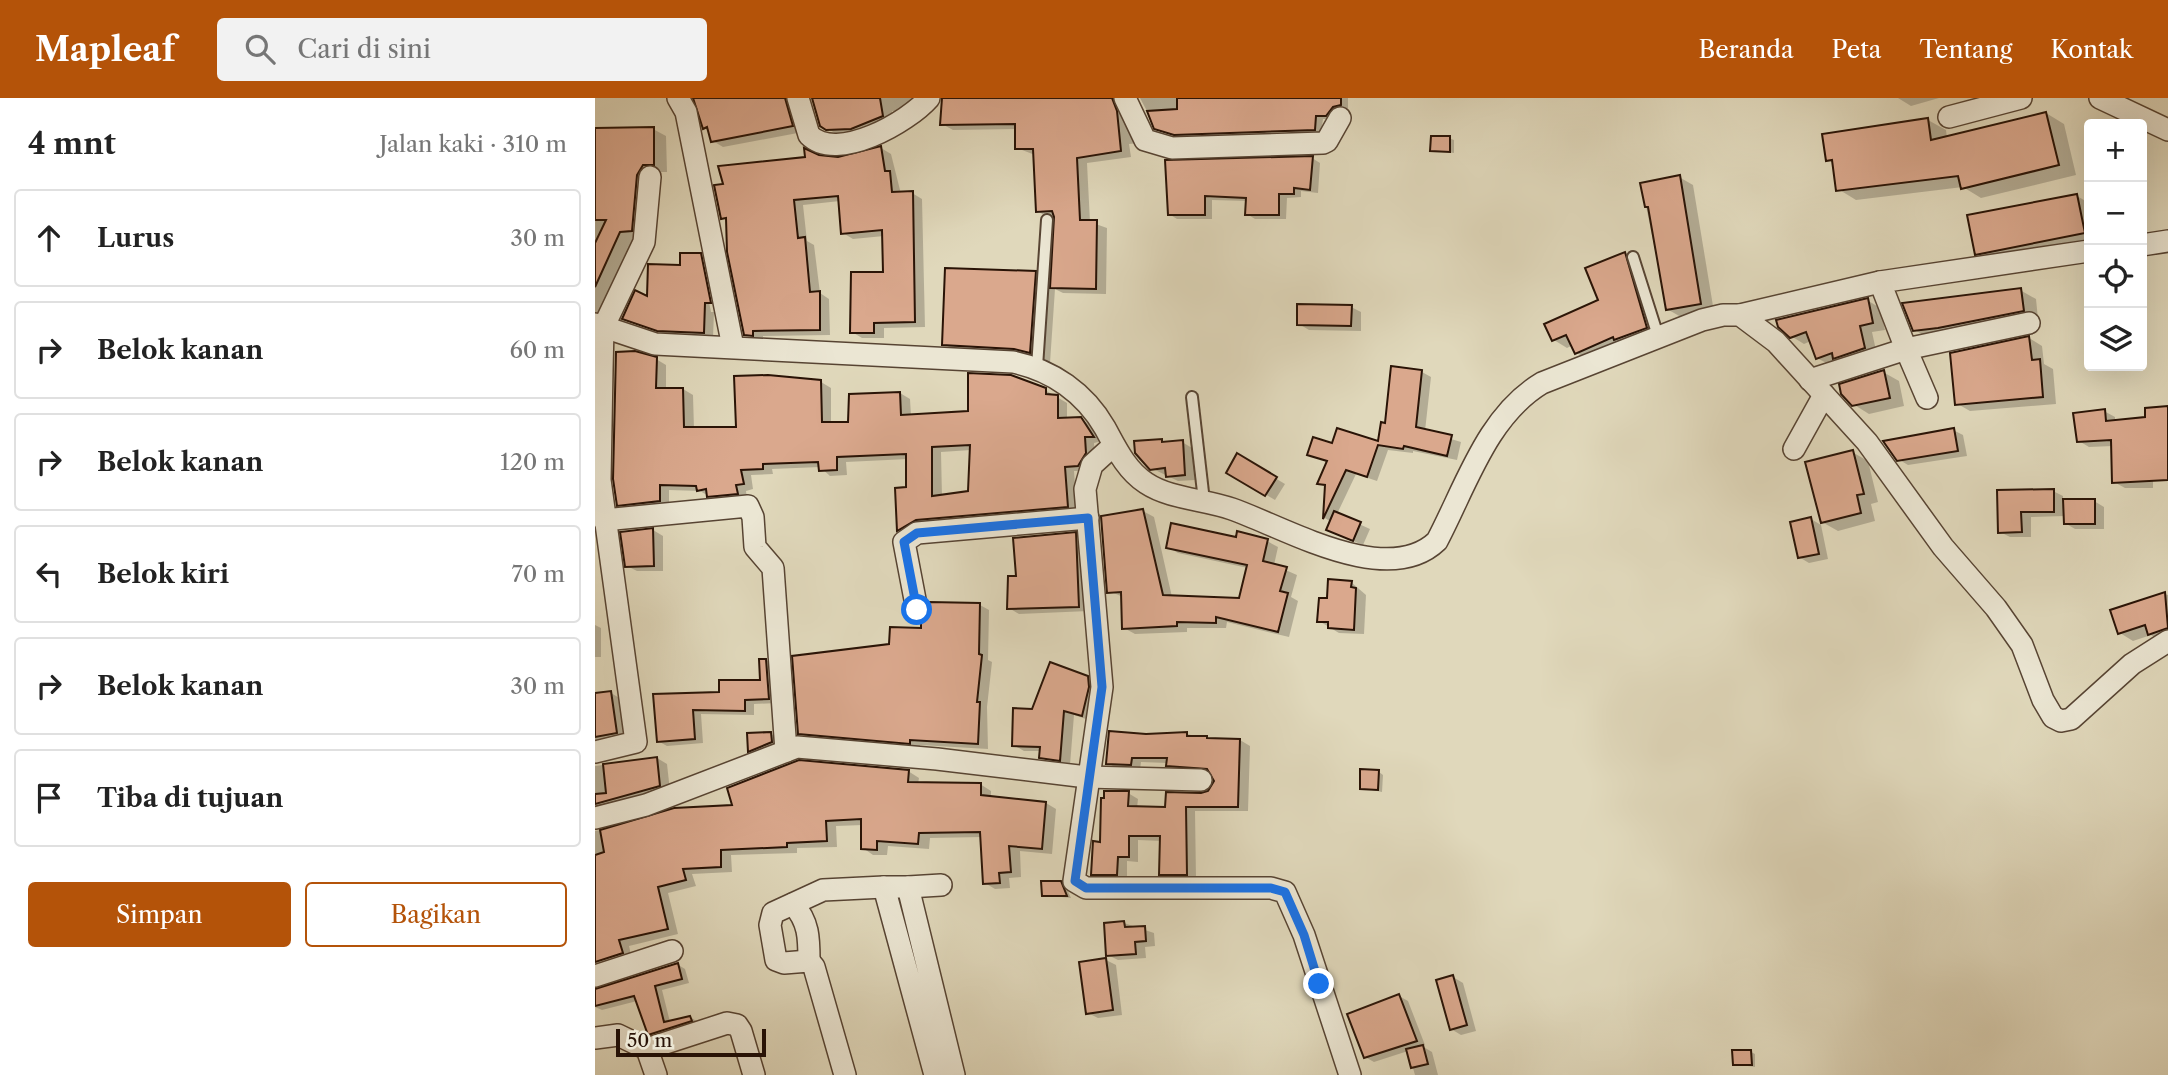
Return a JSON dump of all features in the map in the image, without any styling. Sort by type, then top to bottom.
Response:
[{"type":"street","points":[[678,98],[686,112],[733,347]]},
{"type":"street","points":[[798,98],[809,135],[823,143],[881,134],[929,98]]},
{"type":"street","points":[[1125,98],[1145,140],[1172,148],[1323,143],[1327,141],[1340,118]]},
{"type":"street","points":[[1949,117],[2021,98]]},
{"type":"street","points":[[2100,98],[2168,130]]},
{"type":"street","points":[[595,752],[636,742],[600,480],[599,326],[642,249],[650,177]]},
{"type":"street","points":[[2147,244],[2168,241]]},
{"type":"street","points":[[599,326],[655,344],[1013,362],[1037,367],[1068,384],[1096,414],[1113,446],[1134,474],[1148,485],[1233,509],[1299,539],[1336,551],[1371,558],[1410,555],[1429,548],[1437,541],[1498,423],[1513,404],[1542,383],[1702,320],[1723,315],[1739,315],[1880,282],[2084,252]]},
{"type":"street","points":[[1880,282],[1927,398]]},
{"type":"street","points":[[1739,315],[1761,328],[1867,442],[1943,547],[1996,608],[2022,645],[2043,700],[2053,717],[2061,721],[2071,719],[2132,664],[2168,641]]},
{"type":"street","points":[[1794,449],[1817,387],[1906,349],[2029,323]]},
{"type":"street","points":[[1113,446],[1092,465],[1085,489],[1102,687],[1087,777],[1075,881],[1078,886],[1086,888],[1271,888],[1285,892],[1304,935],[1350,1075]]},
{"type":"street","points":[[604,520],[748,506],[753,517],[755,547],[770,564],[773,575],[786,751]]},
{"type":"street","points":[[917,610],[904,542],[908,537],[917,533],[1088,518]]},
{"type":"street","points":[[595,818],[646,805],[786,751],[811,747],[1087,777],[1201,780]]},
{"type":"street","points":[[809,961],[784,963],[773,954],[770,925],[773,913],[823,890],[941,885]]},
{"type":"street","points":[[884,887],[946,1074]]},
{"type":"street","points":[[908,887],[946,1074]]},
{"type":"street","points":[[793,905],[805,918],[809,961],[819,978],[845,1075]]},
{"type":"street","points":[[595,976],[672,951]]},
{"type":"street","points":[[595,1038],[618,1035],[647,1049],[727,1023],[737,1025],[754,1075]]},
{"type":"street","points":[[647,1049],[656,1075]]},
{"type":"lane","points":[[1037,367],[1047,220]]},
{"type":"lane","points":[[1633,257],[1658,336]]},
{"type":"lane","points":[[1192,397],[1204,501]]},
{"type":"building","points":[[693,98],[785,98],[793,126],[711,142],[707,127],[703,129]]},
{"type":"building","points":[[812,98],[880,98],[883,116],[851,129],[826,130],[820,126]]},
{"type":"building","points":[[942,98],[1112,98],[1117,111],[1121,151],[1077,158],[1080,220],[1097,220],[1096,289],[1050,288],[1054,217],[1052,211],[1036,212],[1033,149],[1015,149],[1015,124],[940,125]]},
{"type":"building","points":[[1177,98],[1341,98],[1341,105],[1333,107],[1326,116],[1316,116],[1315,130],[1174,135],[1154,129],[1147,111],[1177,109]]},
{"type":"building","points":[[2046,112],[2059,165],[1961,189],[1958,176],[1836,191],[1832,160],[1826,161],[1822,134],[1928,118],[1931,140]]},
{"type":"building","points":[[654,127],[654,165],[643,165],[637,175],[632,231],[620,232],[595,287],[595,243],[606,220],[595,220],[595,128]]},
{"type":"building","points":[[1431,136],[1450,136],[1450,152],[1430,151]]},
{"type":"building","points":[[881,146],[885,171],[890,171],[892,192],[913,191],[915,322],[874,323],[874,333],[850,333],[851,272],[883,272],[882,230],[841,234],[838,196],[794,200],[798,238],[805,237],[810,292],[820,291],[820,330],[753,331],[753,336],[744,335],[727,252],[726,218],[721,219],[714,185],[723,184],[718,166],[805,157],[804,148],[819,155],[838,157]]},
{"type":"building","points":[[1313,156],[1310,190],[1294,188],[1294,194],[1279,194],[1279,215],[1245,215],[1246,198],[1205,196],[1205,215],[1168,215],[1165,160]]},
{"type":"building","points":[[1680,175],[1701,304],[1666,310],[1648,207],[1645,207],[1640,183]]},
{"type":"building","points":[[2077,194],[2084,233],[1975,255],[1967,215]]},
{"type":"building","points":[[1625,252],[1647,328],[1614,340],[1613,337],[1575,354],[1566,335],[1552,341],[1544,324],[1598,300],[1585,268]]},
{"type":"building","points":[[680,253],[701,253],[711,303],[705,303],[704,333],[657,331],[622,319],[635,290],[647,296],[648,264],[680,265]]},
{"type":"building","points":[[945,268],[1036,271],[1030,353],[1014,349],[942,345]]},
{"type":"building","points":[[2021,288],[2024,311],[1938,328],[1913,331],[1902,303]]},
{"type":"building","points":[[1868,298],[1873,323],[1860,326],[1865,348],[1833,359],[1832,353],[1816,359],[1806,332],[1790,338],[1778,327],[1776,320]]},
{"type":"building","points":[[1297,304],[1352,305],[1351,326],[1297,325]]},
{"type":"building","points":[[2029,336],[2032,360],[2040,359],[2043,397],[1955,405],[1950,353]]},
{"type":"building","points":[[635,351],[657,357],[656,388],[683,388],[684,427],[736,427],[734,376],[768,375],[821,380],[822,422],[848,422],[849,394],[900,392],[901,415],[968,411],[968,373],[1011,375],[1046,388],[1046,394],[1058,395],[1058,418],[1081,417],[1094,437],[1085,437],[1086,453],[1078,466],[1065,467],[1068,507],[916,520],[897,531],[895,488],[906,487],[906,454],[837,457],[837,470],[819,471],[818,462],[763,464],[763,469],[741,470],[744,484],[736,485],[738,494],[707,497],[706,489],[697,491],[696,486],[660,485],[660,501],[617,506],[613,479],[616,352]],"holes":[[[970,445],[968,491],[932,496],[932,447]]]},
{"type":"building","points":[[1391,366],[1422,370],[1416,427],[1452,435],[1447,456],[1404,446],[1403,449],[1378,445],[1367,477],[1346,470],[1323,519],[1325,485],[1317,484],[1327,461],[1307,455],[1313,437],[1332,443],[1337,428],[1378,441],[1381,422],[1385,423]]},
{"type":"building","points":[[1884,370],[1890,398],[1852,406],[1841,394],[1839,384]]},
{"type":"building","points":[[2168,406],[2168,480],[2112,483],[2111,440],[2077,442],[2073,413],[2105,409],[2106,421],[2145,417],[2145,408]]},
{"type":"building","points":[[1954,428],[1958,451],[1897,461],[1883,441]]},
{"type":"building","points":[[1162,439],[1162,442],[1183,440],[1185,475],[1166,477],[1165,468],[1150,470],[1135,453],[1134,441]]},
{"type":"building","points":[[1853,450],[1864,494],[1857,495],[1861,513],[1821,523],[1805,462]]},
{"type":"building","points":[[1237,453],[1277,477],[1265,496],[1226,473]]},
{"type":"building","points":[[2054,489],[2054,512],[2021,512],[2022,532],[1998,533],[1997,490]]},
{"type":"building","points":[[2063,499],[2095,499],[2095,524],[2064,524]]},
{"type":"building","points":[[1143,509],[1163,595],[1239,598],[1247,565],[1166,548],[1171,523],[1236,537],[1237,531],[1268,539],[1263,561],[1287,567],[1280,591],[1288,593],[1278,632],[1216,617],[1216,623],[1177,622],[1177,626],[1122,629],[1121,592],[1107,593],[1101,516]]},
{"type":"building","points":[[1334,511],[1361,522],[1353,541],[1326,530]]},
{"type":"building","points":[[1811,517],[1819,554],[1798,558],[1790,522]]},
{"type":"building","points":[[653,528],[654,566],[625,567],[620,532]]},
{"type":"building","points":[[1076,532],[1079,607],[1007,609],[1008,576],[1016,576],[1013,538]]},
{"type":"building","points":[[1328,579],[1352,581],[1351,587],[1356,588],[1354,630],[1328,628],[1328,622],[1317,622],[1319,598],[1327,598]]},
{"type":"building","points":[[2165,592],[2168,628],[2148,635],[2145,625],[2118,634],[2110,610]]},
{"type":"building","points":[[929,602],[980,603],[979,654],[982,655],[977,702],[980,702],[978,744],[910,740],[910,744],[798,734],[792,656],[889,644],[890,627],[921,628],[921,622],[930,614]]},
{"type":"building","points":[[759,659],[766,659],[769,699],[745,700],[745,711],[693,710],[695,739],[657,742],[653,694],[719,692],[719,680],[760,680]]},
{"type":"building","points":[[1050,662],[1088,676],[1089,687],[1082,716],[1064,711],[1060,761],[1039,758],[1040,747],[1012,746],[1013,708],[1032,709]]},
{"type":"building","points":[[611,691],[617,733],[595,737],[595,693]]},
{"type":"building","points":[[1109,731],[1146,734],[1187,732],[1187,736],[1240,739],[1238,807],[1186,807],[1187,875],[1159,875],[1160,836],[1129,836],[1129,857],[1118,857],[1117,875],[1091,875],[1093,841],[1100,842],[1101,798],[1104,798],[1104,791],[1129,791],[1128,806],[1165,807],[1166,792],[1201,793],[1208,791],[1214,781],[1207,769],[1166,766],[1167,758],[1132,758],[1131,765],[1106,764]]},
{"type":"building","points":[[771,732],[772,742],[748,752],[747,733]]},
{"type":"building","points":[[657,757],[660,786],[595,804],[595,794],[606,793],[603,764]]},
{"type":"building","points":[[799,760],[909,770],[908,782],[981,783],[981,795],[1046,802],[1042,849],[1009,846],[1011,872],[999,873],[1000,883],[983,884],[980,832],[919,833],[918,844],[877,841],[877,850],[861,849],[861,819],[826,821],[827,841],[787,843],[787,847],[721,850],[721,867],[683,869],[686,880],[658,887],[668,929],[619,940],[623,953],[595,962],[595,855],[604,852],[600,830],[674,808],[732,805],[727,788]]},
{"type":"building","points":[[1360,769],[1379,770],[1378,790],[1360,789]]},
{"type":"building","points":[[1041,881],[1061,881],[1067,896],[1042,896]]},
{"type":"building","points":[[1124,921],[1125,927],[1145,926],[1146,941],[1135,942],[1136,954],[1106,956],[1104,923]]},
{"type":"building","points":[[1106,958],[1113,1010],[1086,1014],[1079,962]]},
{"type":"building","points":[[678,963],[682,979],[655,986],[664,1022],[690,1016],[692,1021],[648,1035],[634,996],[595,1006],[595,989]]},
{"type":"building","points":[[1453,975],[1467,1025],[1450,1030],[1436,980]]},
{"type":"building","points":[[1399,994],[1417,1041],[1364,1058],[1347,1014]]},
{"type":"building","points":[[1423,1045],[1428,1064],[1411,1068],[1406,1049]]},
{"type":"building","points":[[1732,1050],[1751,1050],[1752,1065],[1733,1065]]},
{"type":"route","points":[[917,610],[904,542],[908,537],[917,533],[1088,518],[1102,657],[1102,687],[1087,777],[1075,881],[1078,886],[1086,888],[1271,888],[1285,892],[1304,935],[1319,984]]}]
